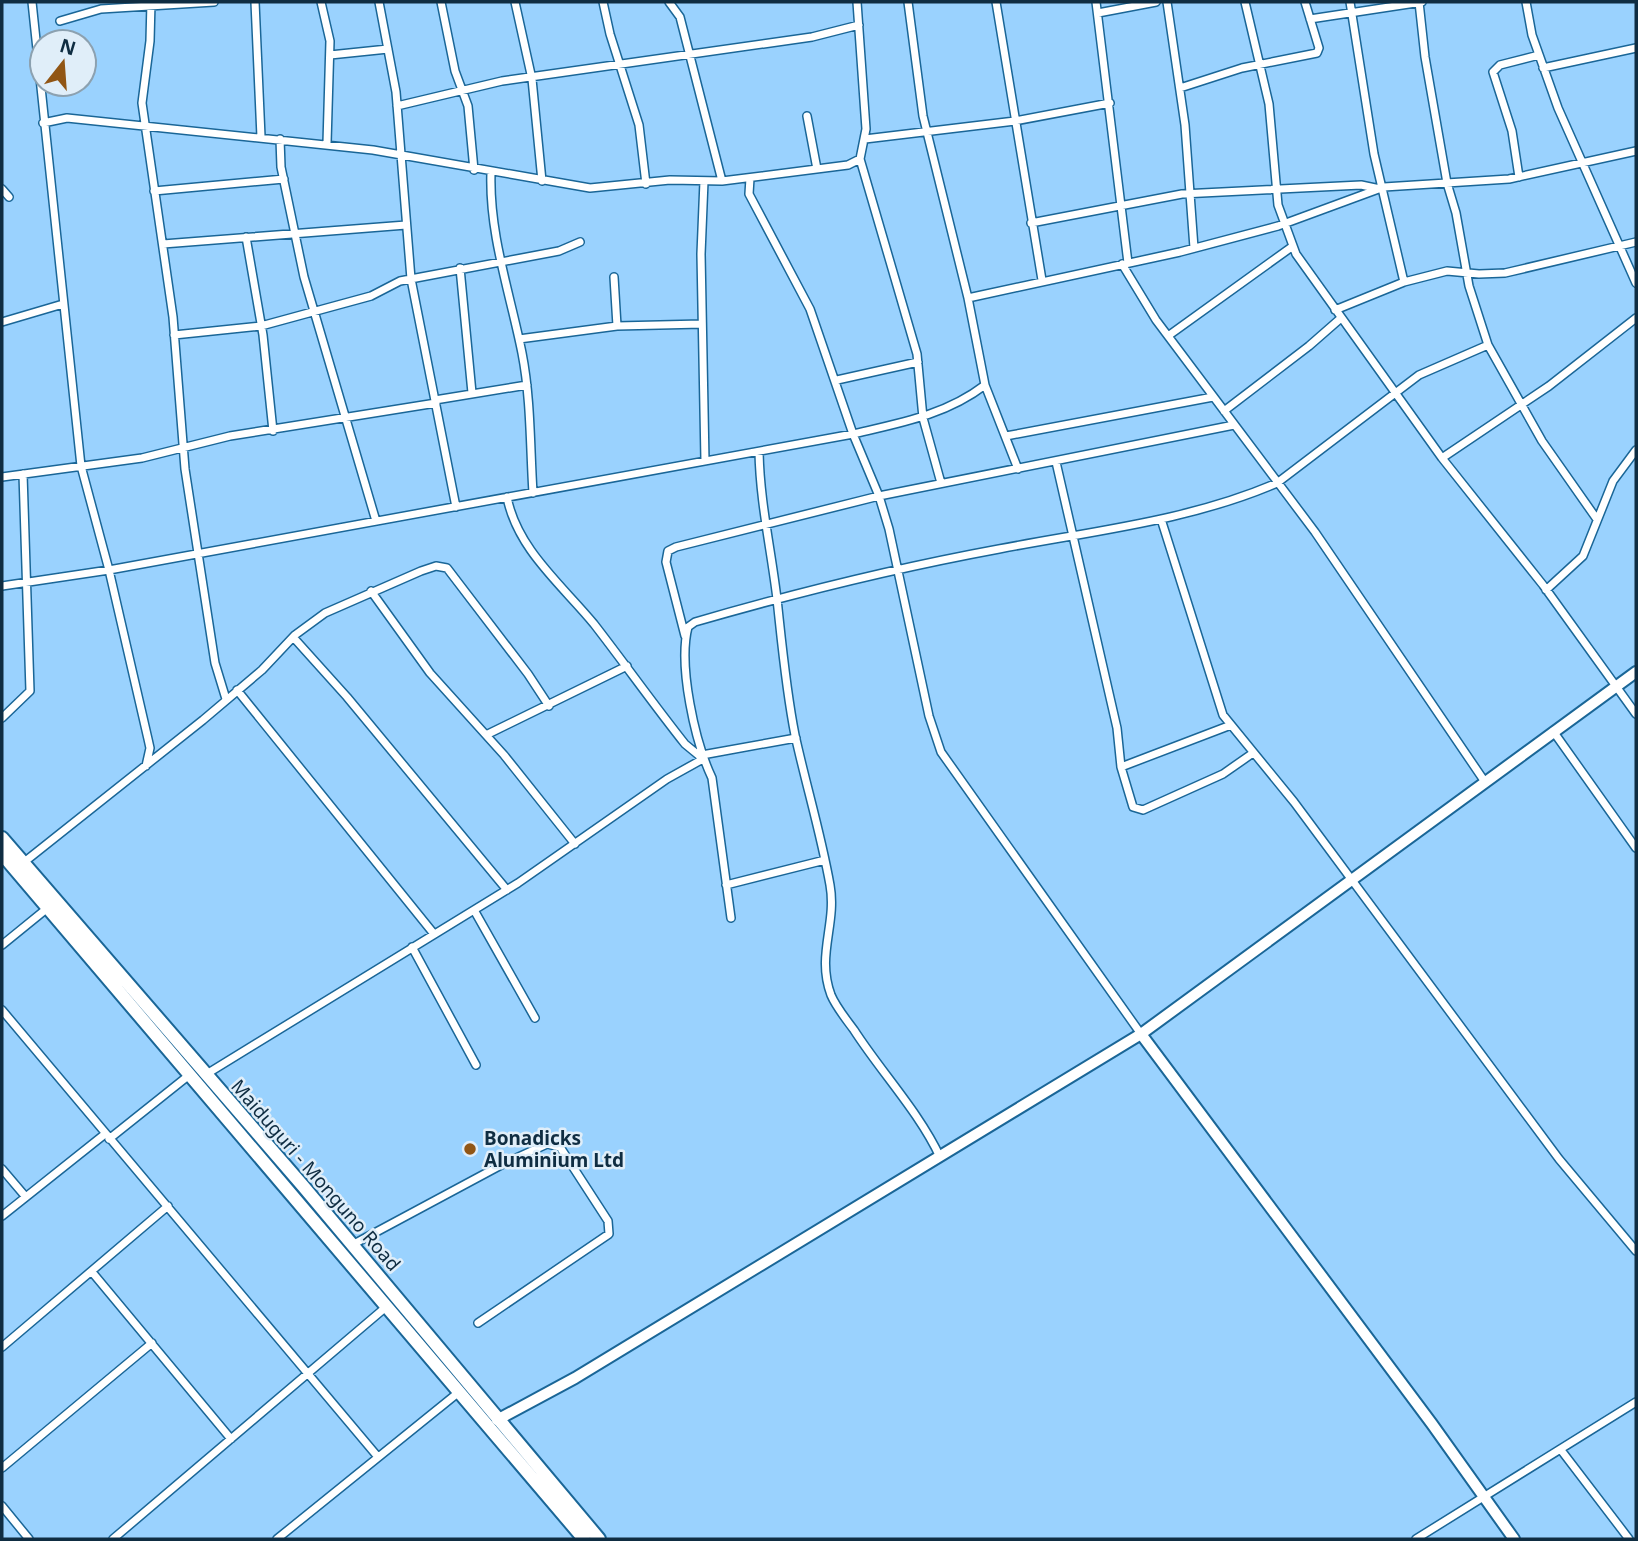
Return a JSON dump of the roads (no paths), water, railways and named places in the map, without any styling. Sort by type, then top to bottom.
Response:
[{"type":"main road","name":"Maiduguri - Monguno Road","points":[[2,838],[188,1076],[583,1539]]},
{"type":"main road","name":"Maiduguri - Monguno Road","points":[[2,854],[51,904],[205,1075],[599,1539]]},
{"type":"street","points":[[32,2],[81,466],[109,570],[148,739],[146,766]]},
{"type":"street","points":[[60,21],[101,5],[214,2]]},
{"type":"street","points":[[255,2],[261,137]]},
{"type":"street","points":[[321,2],[330,55],[327,143]]},
{"type":"street","points":[[379,2],[397,106],[411,279],[456,507]]},
{"type":"street","points":[[441,2],[461,89],[468,106],[474,170]]},
{"type":"street","points":[[515,2],[531,79],[542,181]]},
{"type":"street","points":[[603,2],[639,125],[646,184]]},
{"type":"street","points":[[670,2],[680,17],[722,181]]},
{"type":"street","points":[[857,2],[865,139],[860,159],[918,362],[923,418],[941,483]]},
{"type":"street","points":[[908,2],[927,130],[968,298],[985,385],[1018,469]]},
{"type":"street","points":[[996,2],[1042,280]]},
{"type":"street","points":[[1096,2],[1110,103],[1125,263],[1168,336],[1315,532],[1485,782]]},
{"type":"street","points":[[1098,13],[1156,2]]},
{"type":"street","points":[[1167,2],[1180,88],[1194,248]]},
{"type":"street","points":[[1245,2],[1269,104],[1276,188],[1283,225],[1293,246],[1396,395],[1546,590],[1636,714]]},
{"type":"street","points":[[1180,88],[1259,65],[1317,53],[1319,48],[1305,2]]},
{"type":"street","points":[[1350,2],[1374,154],[1404,282]]},
{"type":"street","points":[[1310,19],[1420,2],[1425,57],[1447,183],[1456,213],[1466,273],[1488,345],[1566,479],[1596,518]]},
{"type":"street","points":[[1527,2],[1543,68],[1618,247],[1636,283]]},
{"type":"street","points":[[151,4],[150,41],[142,103],[163,244],[184,447],[215,663],[226,699]]},
{"type":"street","points":[[397,106],[461,89],[619,62],[812,37],[859,25]]},
{"type":"street","points":[[1543,68],[1636,48]]},
{"type":"street","points":[[330,55],[388,49]]},
{"type":"street","points":[[1519,177],[1512,131],[1493,72],[1500,65],[1539,55]]},
{"type":"street","points":[[865,139],[1015,121],[1110,103]]},
{"type":"street","points":[[807,116],[817,169]]},
{"type":"street","points":[[43,123],[68,118],[327,143],[590,188],[750,178],[848,165],[860,159]]},
{"type":"street","points":[[280,139],[284,179],[315,312],[343,418],[376,522]]},
{"type":"street","points":[[968,298],[1194,248],[1283,225],[1382,188],[1519,177],[1636,151]]},
{"type":"street","points":[[491,173],[491,210],[527,385],[533,493]]},
{"type":"street","points":[[750,178],[748,194],[810,309],[837,380],[853,434],[879,496],[898,569],[929,716],[942,752],[1141,1034],[1424,1413],[1514,1539]]},
{"type":"street","points":[[154,191],[284,179]]},
{"type":"street","points":[[704,181],[702,324],[705,461]]},
{"type":"street","points":[[1031,223],[1189,193],[1370,184],[1382,188]]},
{"type":"street","points":[[2,189],[9,197]]},
{"type":"street","points":[[163,244],[406,225]]},
{"type":"street","points":[[246,237],[261,326],[273,431]]},
{"type":"street","points":[[174,335],[261,326],[371,296],[387,286],[411,279],[559,251],[580,242]]},
{"type":"street","points":[[1335,310],[1404,282],[1447,271],[1505,273],[1636,242]]},
{"type":"street","points":[[1168,336],[1293,246]]},
{"type":"street","points":[[460,268],[472,393]]},
{"type":"street","points":[[614,277],[617,326]]},
{"type":"street","points":[[2,322],[63,304]]},
{"type":"street","points":[[1224,411],[1341,318]]},
{"type":"street","points":[[1443,458],[1636,318]]},
{"type":"street","points":[[519,339],[617,326],[702,324]]},
{"type":"street","points":[[731,918],[712,778],[702,757],[684,659],[688,627],[695,622],[777,598],[898,569],[1198,511],[1277,483],[1419,375],[1488,345]]},
{"type":"street","points":[[837,380],[918,362]]},
{"type":"street","points":[[2,477],[142,458],[184,447],[527,385]]},
{"type":"street","points":[[2,586],[109,570],[853,434],[923,418],[968,398],[985,385]]},
{"type":"street","points":[[1006,436],[1213,397]]},
{"type":"street","points":[[685,637],[666,562],[668,551],[879,496],[1234,425]]},
{"type":"street","points":[[1546,590],[1583,556],[1613,481],[1636,450]]},
{"type":"street","points":[[759,452],[764,525],[777,598],[781,656],[796,738],[831,889],[829,936],[823,969],[832,997],[880,1070],[930,1136],[940,1157]]},
{"type":"street","points":[[1056,462],[1117,728],[1121,767],[1133,807],[1139,811],[1223,774],[1253,753]]},
{"type":"street","points":[[2,718],[30,691],[23,474]]},
{"type":"street","points":[[507,498],[511,516],[524,542],[627,667],[685,744],[702,757]]},
{"type":"street","points":[[1161,519],[1223,715],[1294,802],[1351,883],[1484,1055],[1559,1159],[1636,1251]]},
{"type":"street","points":[[23,863],[262,670],[293,637],[325,613],[428,568],[447,568],[528,674],[549,706]]},
{"type":"street","points":[[371,591],[430,673],[486,735],[575,844]]},
{"type":"street","points":[[293,637],[507,890]]},
{"type":"street","points":[[486,735],[627,667]]},
{"type":"street","points":[[497,1420],[575,1378],[1141,1034],[1636,672]]},
{"type":"street","points":[[237,690],[434,934]]},
{"type":"street","points":[[1121,767],[1231,725]]},
{"type":"street","points":[[1553,732],[1636,848]]},
{"type":"street","points":[[205,1075],[507,890],[702,757],[796,738]]},
{"type":"street","points":[[726,885],[825,860]]},
{"type":"street","points":[[2,945],[51,904]]},
{"type":"street","points":[[474,910],[535,1018]]},
{"type":"street","points":[[412,947],[476,1065]]},
{"type":"street","points":[[2,1010],[378,1457]]},
{"type":"street","points":[[2,1216],[25,1196],[188,1076]]},
{"type":"street","points":[[352,1245],[514,1158],[547,1144],[560,1147],[607,1222],[609,1234],[478,1323]]},
{"type":"street","points":[[2,1169],[25,1196]]},
{"type":"street","points":[[2,1347],[168,1206]]},
{"type":"street","points":[[92,1272],[231,1439]]},
{"type":"street","points":[[113,1539],[386,1307]]},
{"type":"street","points":[[2,1468],[152,1343]]},
{"type":"street","points":[[277,1539],[459,1392]]},
{"type":"street","points":[[1416,1539],[1635,1406]]},
{"type":"street","points":[[1562,1450],[1629,1539]]},
{"type":"street","points":[[2,1506],[29,1539]]},
{"type":"place","name":"Bonadicks Aluminium Ltd","points":[[470,1149]]}]
